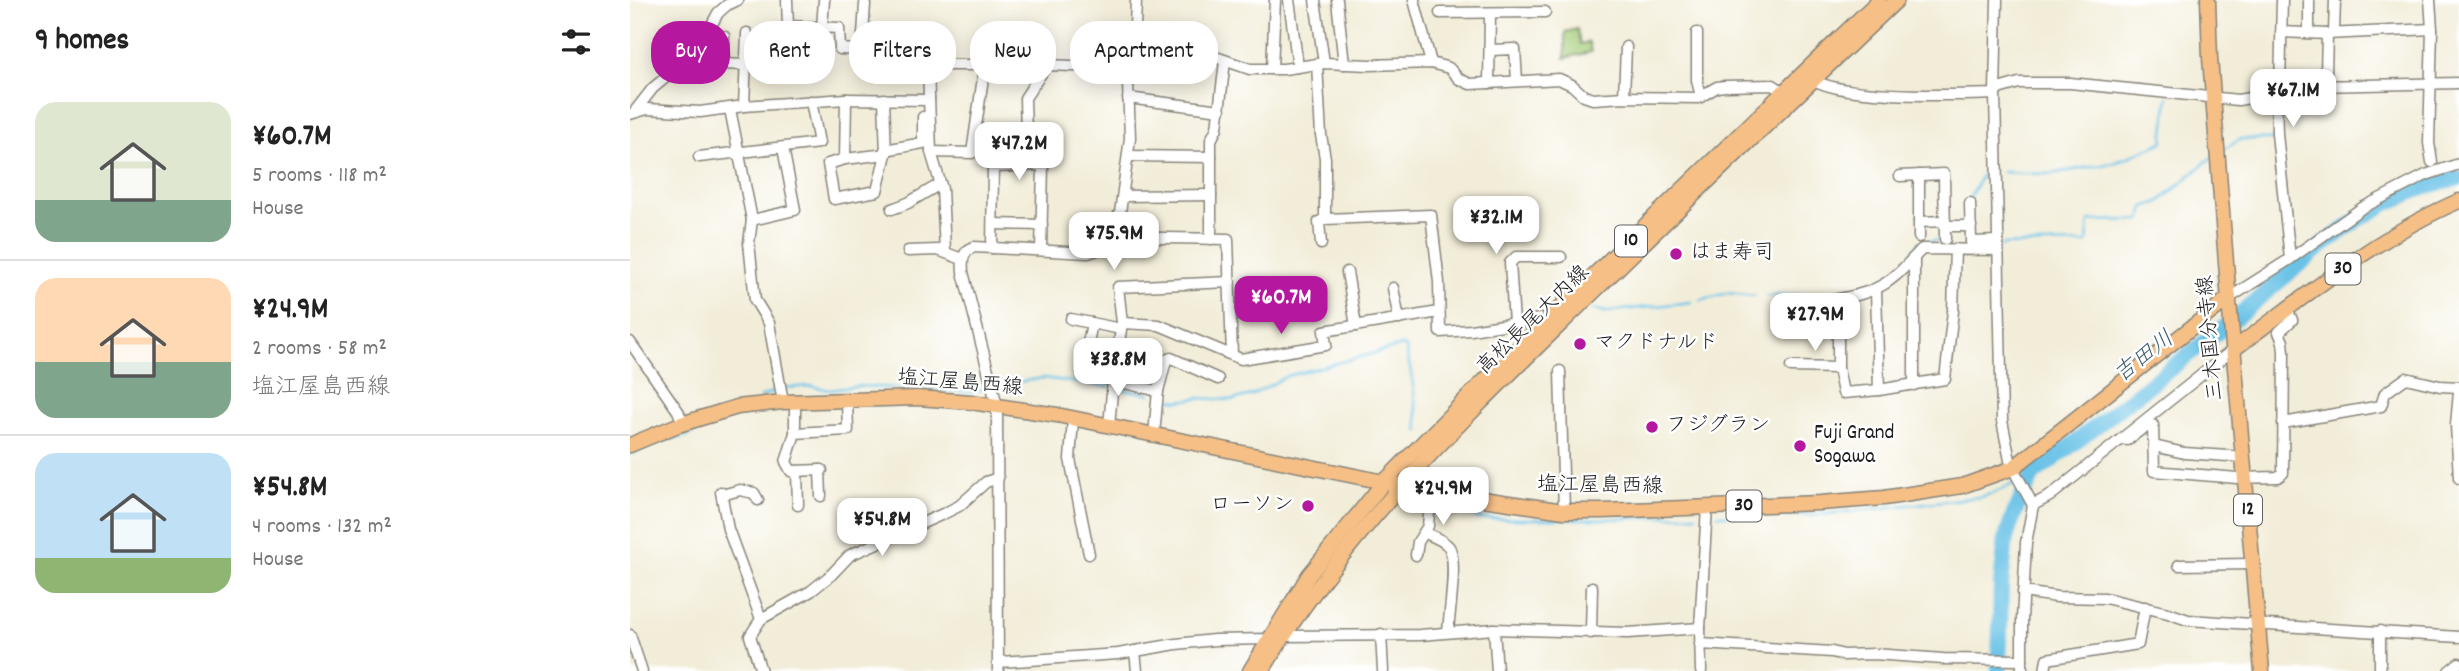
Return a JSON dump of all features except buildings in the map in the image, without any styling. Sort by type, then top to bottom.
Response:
[{"type":"main road","name":"高松長尾大内線","points":[[1809,76],[1879,0]]},
{"type":"main road","name":"高松長尾大内線","points":[[1262,671],[1275,637],[1309,575],[1384,482],[1545,324],[1809,76],[1898,0]]},
{"type":"main road","name":"三木国分寺線","points":[[2208,0],[2229,299],[2262,671]]},
{"type":"main road","name":"高松長尾大内線","points":[[1250,671],[1401,485],[1788,96]]},
{"type":"main road","name":"30","points":[[2234,347],[2384,241],[2432,213],[2459,201]]},
{"type":"main road","name":"塩江屋島西線","points":[[630,445],[683,423],[785,395],[847,400],[994,394],[1073,419],[1431,491],[1564,511],[1820,503],[1933,492],[2014,471],[2229,299]]},
{"type":"street","points":[[633,113],[653,88],[676,69],[710,28],[718,13],[738,0]]},
{"type":"street","points":[[787,0],[788,21]]},
{"type":"street","points":[[822,21],[824,0]]},
{"type":"street","points":[[1135,21],[1136,0]]},
{"type":"street","points":[[1272,69],[1275,0]]},
{"type":"street","points":[[1289,0],[1298,67]]},
{"type":"street","points":[[1315,0],[1320,64],[1321,135],[1325,158],[1325,219]]},
{"type":"street","points":[[1337,0],[1344,64]]},
{"type":"street","points":[[1414,0],[1431,63]]},
{"type":"street","points":[[1700,644],[2020,664],[2026,543],[2032,503],[2014,471],[2004,440],[2002,421],[1995,92],[1997,0]]},
{"type":"street","points":[[2282,0],[2280,89],[2276,94],[2277,134],[2290,259]]},
{"type":"street","points":[[2309,0],[2309,33]]},
{"type":"street","points":[[2326,73],[2334,0]]},
{"type":"street","points":[[2430,0],[2432,162]]},
{"type":"street","points":[[863,21],[864,4]]},
{"type":"street","points":[[1440,13],[1545,12]]},
{"type":"street","points":[[1489,83],[1490,13]]},
{"type":"street","points":[[835,28],[839,28],[839,49],[849,49]]},
{"type":"street","points":[[2281,32],[2331,34],[2432,29]]},
{"type":"street","points":[[1697,33],[1697,80],[1700,97]]},
{"type":"street","points":[[1624,97],[1626,47]]},
{"type":"street","points":[[1490,50],[1515,49],[1517,81]]},
{"type":"street","points":[[1218,58],[1250,69],[1320,64],[1442,64],[1459,79],[1470,84],[1559,79],[1593,99],[1700,97],[1717,87],[1773,85],[1788,96]]},
{"type":"street","points":[[1211,239],[1211,139],[1217,128],[1225,61]]},
{"type":"street","points":[[1809,76],[1831,88],[1904,96],[1995,92],[2019,83],[2070,83],[2238,100],[2317,86],[2459,83]]},
{"type":"street","points":[[744,106],[745,84]]},
{"type":"street","points":[[884,99],[886,152],[877,191],[834,198],[828,164],[845,159],[886,152],[923,143],[928,84]]},
{"type":"street","points":[[931,152],[972,153],[982,84]]},
{"type":"street","points":[[1026,134],[1025,98],[1034,84]]},
{"type":"street","points":[[1128,84],[1128,156],[1120,213],[1097,250],[1088,253],[974,247],[968,249],[962,258],[962,272],[994,394],[998,478],[998,667],[1214,640],[1420,635],[1494,629],[1628,634],[1700,628]]},
{"type":"street","points":[[1128,98],[1220,110]]},
{"type":"street","points":[[633,113],[647,109],[700,112],[846,99],[926,100]]},
{"type":"street","points":[[845,159],[846,99]]},
{"type":"street","points":[[926,100],[931,152],[942,189],[945,251]]},
{"type":"street","points":[[699,158],[819,143],[811,101]]},
{"type":"street","points":[[730,108],[752,220],[749,243],[755,300],[769,323],[795,433],[786,462],[791,471],[821,470],[821,496]]},
{"type":"street","points":[[752,220],[795,210],[783,148]]},
{"type":"street","points":[[1128,156],[1211,157]]},
{"type":"street","points":[[2229,299],[2329,230],[2390,192],[2426,175],[2459,164]]},
{"type":"street","points":[[992,248],[993,167],[1043,165],[1041,250]]},
{"type":"street","points":[[1900,176],[1944,174],[1945,239]]},
{"type":"street","points":[[1919,175],[1919,237]]},
{"type":"street","points":[[892,209],[940,184]]},
{"type":"street","points":[[1123,196],[1211,195]]},
{"type":"street","points":[[1970,203],[1972,242],[1998,245]]},
{"type":"street","points":[[1321,244],[1319,222],[1325,219],[1431,215],[1439,282],[1440,332],[1540,319],[1545,324]]},
{"type":"street","points":[[1919,222],[1971,226]]},
{"type":"street","points":[[993,224],[1042,225]]},
{"type":"street","points":[[1105,237],[1228,239],[1232,355]]},
{"type":"street","points":[[1955,249],[1953,311],[1945,379],[1843,393],[1838,368],[1838,299],[1876,290],[1900,273],[1922,249],[1998,245]]},
{"type":"street","points":[[908,251],[945,251],[962,258]]},
{"type":"street","points":[[1514,323],[1510,263],[1516,257],[1561,257]]},
{"type":"street","points":[[1914,258],[1914,384]]},
{"type":"street","points":[[1347,272],[1356,326]]},
{"type":"street","points":[[1109,426],[1121,326],[1118,287],[1230,282]]},
{"type":"street","points":[[1393,288],[1399,319]]},
{"type":"street","points":[[1876,290],[1879,390]]},
{"type":"street","points":[[2122,439],[2127,440],[2153,425],[2154,471],[2245,478],[2277,477],[2283,473],[2284,352],[2278,332],[2292,320],[2287,310]]},
{"type":"street","points":[[1070,319],[1121,326],[1159,325],[1241,359],[1326,345],[1324,331],[1438,312]]},
{"type":"street","points":[[1092,323],[1082,373],[1112,385],[1157,395]]},
{"type":"street","points":[[630,342],[678,411],[683,423]]},
{"type":"street","points":[[2032,503],[2050,496],[2234,347]]},
{"type":"street","points":[[1154,435],[1157,395],[1166,360],[1171,358],[1218,379]]},
{"type":"street","points":[[1791,367],[1838,368]]},
{"type":"street","points":[[1560,371],[1564,511]]},
{"type":"street","points":[[2283,423],[2381,406],[2385,393],[2406,378],[2459,389],[2456,425],[2459,478]]},
{"type":"street","points":[[795,433],[848,430],[847,400]]},
{"type":"street","points":[[1073,419],[1070,459],[1088,554]]},
{"type":"street","points":[[2154,446],[2170,444],[2184,453],[2243,457]]},
{"type":"street","points":[[797,471],[799,505]]},
{"type":"street","points":[[761,671],[750,636],[761,619],[811,591],[850,555],[959,506],[986,482],[998,478]]},
{"type":"street","points":[[758,500],[754,493],[740,490],[722,494],[728,529],[761,619]]},
{"type":"street","points":[[1416,555],[1418,542],[1428,526],[1431,491]]},
{"type":"street","points":[[1700,671],[1707,507]]},
{"type":"street","points":[[1424,533],[1447,544],[1451,550],[1448,632]]},
{"type":"street","points":[[2179,565],[2253,564]]},
{"type":"street","points":[[1591,633],[1592,587]]},
{"type":"street","points":[[2023,592],[2057,597],[2105,598],[2188,620],[2459,637]]},
{"type":"street","points":[[2045,671],[2047,659],[2138,644],[2146,607]]},
{"type":"street","points":[[1494,629],[1497,671]]},
{"type":"street","points":[[2380,631],[2380,671]]},
{"type":"street","points":[[1381,634],[1383,671]]},
{"type":"street","points":[[630,635],[642,671]]},
{"type":"street","points":[[1135,651],[1137,671]]},
{"type":"street","points":[[2449,671],[2459,663]]},
{"type":"green space","points":[[1577,29],[1580,44],[1589,42],[1591,52],[1565,58],[1565,32]]},
{"type":"waterway","points":[[2003,172],[2050,174],[2114,163],[2163,142],[2168,97]]},
{"type":"waterway","points":[[2223,150],[2241,139],[2275,139]]},
{"type":"waterway","points":[[2002,247],[2087,243],[2089,221],[2141,220],[2144,207],[2159,202],[2212,157]]},
{"type":"waterway","points":[[1969,199],[1984,171],[1992,171]]},
{"type":"waterway","name":"吉田川","points":[[1999,671],[2001,584],[2006,538],[2014,514],[2033,475],[2357,220],[2385,204],[2427,186],[2459,178]]},
{"type":"waterway","points":[[1912,252],[1919,243],[1938,240]]},
{"type":"waterway","points":[[1700,300],[1728,293],[1755,296]]},
{"type":"waterway","points":[[1766,296],[1836,295]]},
{"type":"waterway","points":[[1592,309],[1606,312],[1691,302]]},
{"type":"waterway","points":[[1160,397],[1179,401],[1199,398],[1232,400],[1252,395],[1287,376],[1402,346],[1406,348],[1419,432]]},
{"type":"waterway","points":[[994,386],[1043,378],[1109,387]]},
{"type":"waterway","points":[[783,388],[811,386],[830,390],[858,386],[971,392],[988,388]]},
{"type":"waterway","points":[[1115,388],[1150,394]]},
{"type":"waterway","points":[[761,397],[777,390]]},
{"type":"waterway","points":[[630,454],[662,441],[688,436],[711,422],[752,412]]},
{"type":"waterway","points":[[2021,480],[2033,475]]},
{"type":"waterway","points":[[1718,515],[1818,515],[1980,497],[2015,483]]},
{"type":"waterway","points":[[1450,504],[1479,519],[1609,519],[1696,515]]},
{"type":"place","name":"はま寿司","points":[[1676,254]]},
{"type":"place","name":"マクドナルド","points":[[1580,344]]},
{"type":"place","name":"フジグラン","points":[[1652,427]]},
{"type":"place","name":"Fuji Grand Sogawa","points":[[1800,446]]},
{"type":"place","name":"ローソン","points":[[1308,506]]}]
